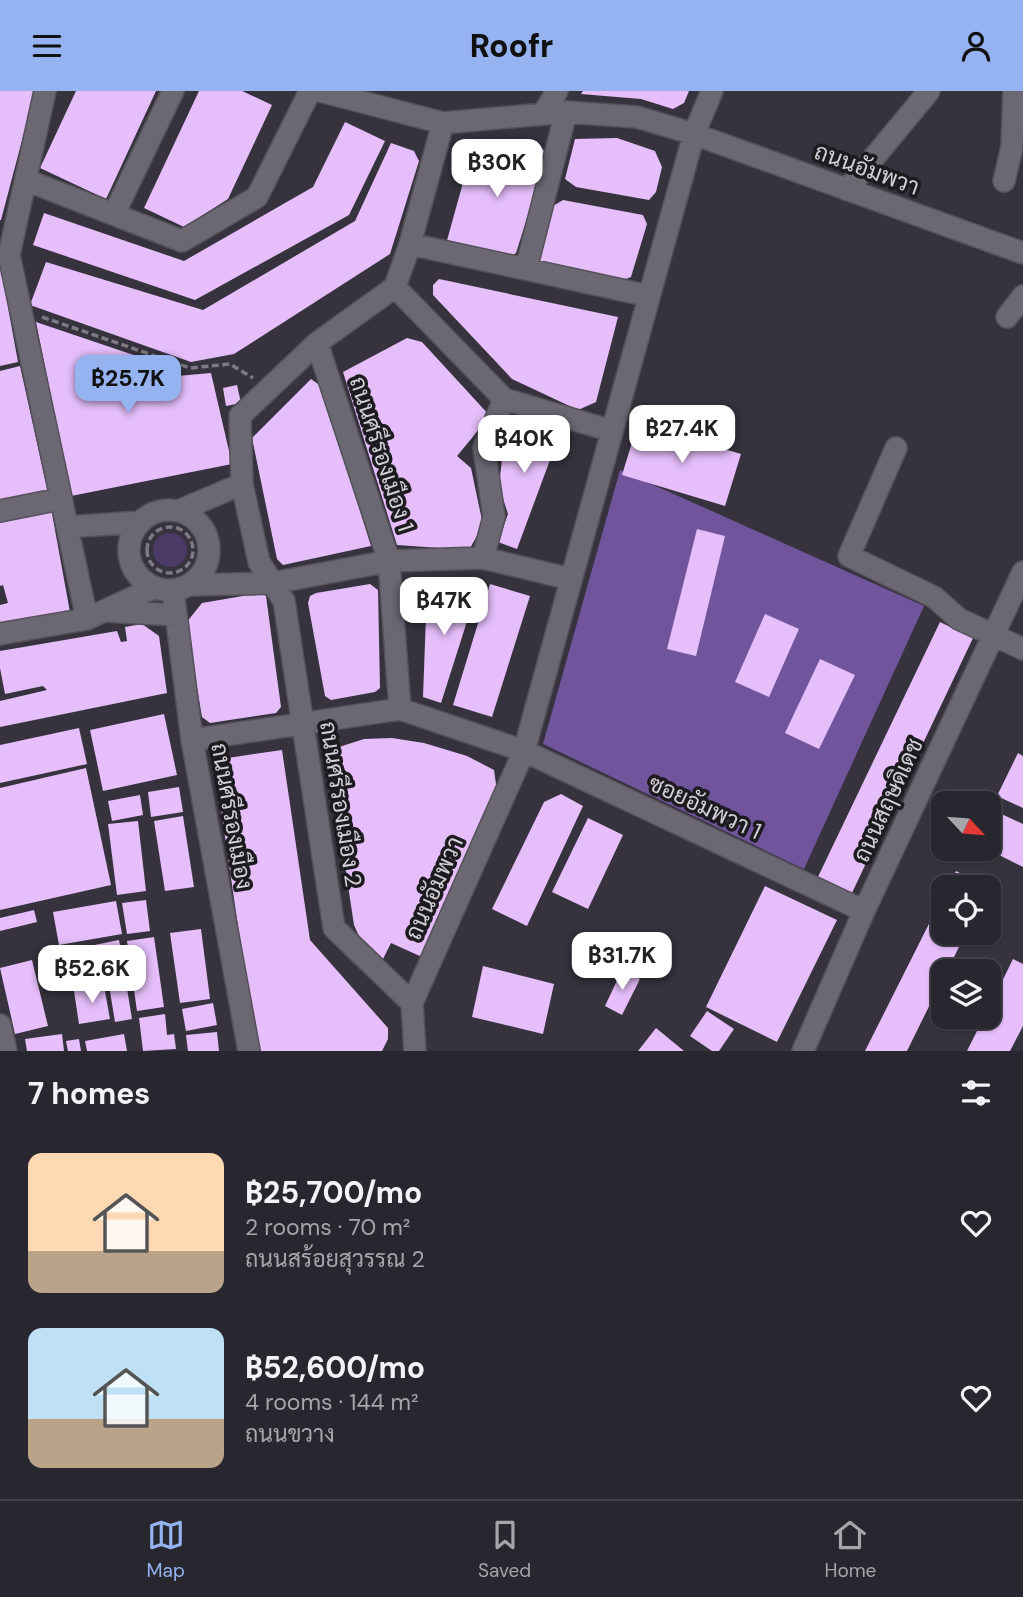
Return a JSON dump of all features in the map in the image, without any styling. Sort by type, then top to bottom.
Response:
[{"type":"street","points":[[45,91],[9,255],[60,499],[96,615]]},
{"type":"street","points":[[114,214],[173,91]]},
{"type":"street","points":[[26,180],[182,241],[257,197],[310,91]]},
{"type":"street","name":"ถนนอัมพวา","points":[[320,91],[443,123],[566,112],[637,117],[694,134],[1023,254]]},
{"type":"street","points":[[395,111],[404,91]]},
{"type":"street","points":[[542,114],[557,91]]},
{"type":"street","points":[[410,243],[649,296],[694,134],[712,91]]},
{"type":"street","points":[[847,190],[929,91]]},
{"type":"street","points":[[1004,181],[1012,147],[1014,91]]},
{"type":"street","points":[[526,269],[566,112]]},
{"type":"street","points":[[443,123],[395,287],[504,400],[612,431]]},
{"type":"street","name":"ถนนศรีรองเมือง 2","points":[[395,287],[317,343],[240,416],[242,484],[259,562],[284,600],[334,927],[412,1003]]},
{"type":"street","name":"ถนนอัมพวา","points":[[415,1051],[412,1003],[524,751],[649,296]]},
{"type":"street","points":[[1007,317],[1023,296]]},
{"type":"street","name":"ถนนศรีรองเมือง 1","points":[[317,343],[389,561],[400,709]]},
{"type":"street","points":[[483,558],[494,517],[484,448],[504,400]]},
{"type":"street","points":[[896,448],[849,556],[934,597],[945,604],[952,614],[1023,649]]},
{"type":"street","points":[[178,511],[242,484]]},
{"type":"street","points":[[0,511],[60,499]]},
{"type":"street","points":[[0,634],[96,615],[175,583],[200,576],[209,552],[208,538],[191,516],[165,510],[140,522],[132,534],[130,559],[143,581],[175,583],[273,583],[389,561],[483,558],[571,579]]},
{"type":"street","points":[[67,527],[140,522]]},
{"type":"street","name":"ถนนสฤษดิเดช","points":[[803,1051],[864,911],[1023,572]]},
{"type":"street","name":"ถนนศรีรองเมือง","points":[[175,583],[176,615],[192,740],[249,1051]]},
{"type":"street","points":[[96,615],[176,615]]},
{"type":"street","points":[[192,740],[400,709]]},
{"type":"street","name":"ซอยอัมพวา 1","points":[[400,709],[524,751],[864,911]]},
{"type":"street","points":[[0,1024],[6,1051]]},
{"type":"path","points":[[20,309],[190,368],[230,364],[269,388]]},
{"type":"path","points":[[175,527],[188,535],[191,542],[191,558],[175,583],[167,573],[160,571],[150,561],[148,546],[154,533],[160,529],[175,527]]},
{"type":"shaded area","points":[[620,470],[924,606],[804,869],[543,744]]},
{"type":"shaded area","points":[[170,533],[182,538],[187,550],[182,562],[170,567],[158,562],[153,550],[158,538]]},
{"type":"building","points":[[0,91],[35,91],[1,220],[0,220]]},
{"type":"building","points":[[76,91],[156,91],[106,199],[40,168]]},
{"type":"building","points":[[199,91],[242,91],[272,105],[228,199],[184,227],[144,208]]},
{"type":"building","points":[[583,91],[689,91],[684,103],[673,109],[641,99],[581,94]]},
{"type":"building","points":[[345,122],[385,141],[349,215],[195,300],[33,245],[44,213],[184,261],[313,187]]},
{"type":"building","points":[[617,138],[655,151],[662,167],[656,192],[649,200],[576,187],[565,179],[575,139]]},
{"type":"building","points":[[391,143],[414,151],[419,161],[390,254],[234,354],[191,362],[30,305],[46,262],[203,310],[355,221]]},
{"type":"building","points":[[539,145],[547,154],[516,253],[506,259],[446,244],[469,161],[484,147]]},
{"type":"building","points":[[563,200],[643,215],[647,224],[631,277],[620,281],[544,268],[539,261],[553,206]]},
{"type":"building","points":[[0,270],[18,362],[0,366]]},
{"type":"building","points":[[439,279],[618,317],[596,402],[578,410],[512,379],[433,295],[433,285]]},
{"type":"building","points":[[36,322],[175,369],[177,376],[211,373],[232,464],[71,496]]},
{"type":"building","points":[[407,338],[422,342],[490,416],[457,456],[471,468],[483,525],[469,550],[397,545],[343,372]]},
{"type":"building","points":[[20,366],[49,497],[0,507],[0,371]]},
{"type":"building","points":[[311,379],[321,386],[371,546],[283,565],[277,559],[252,438]]},
{"type":"building","points":[[237,385],[241,403],[226,406],[223,388]]},
{"type":"building","points":[[517,418],[560,433],[517,549],[498,542],[508,514],[499,486],[502,459]]},
{"type":"building","points":[[638,423],[741,454],[725,506],[622,475]]},
{"type":"building","points":[[51,508],[70,612],[0,625],[0,605],[8,603],[3,585],[0,586],[0,517]]},
{"type":"building","points":[[697,529],[725,536],[696,656],[667,649]]},
{"type":"building","points":[[370,584],[378,590],[380,688],[375,692],[331,700],[325,696],[308,603],[310,596]]},
{"type":"building","points":[[490,584],[530,596],[492,717],[453,705]]},
{"type":"building","points":[[427,589],[477,590],[441,703],[423,697]]},
{"type":"building","points":[[261,593],[266,596],[281,707],[276,713],[210,723],[202,717],[186,623],[202,603]]},
{"type":"building","points":[[765,614],[799,629],[769,697],[735,682]]},
{"type":"building","points":[[940,622],[973,638],[850,897],[816,881]]},
{"type":"building","points":[[142,624],[159,636],[167,693],[0,727],[0,701],[47,690],[43,686],[5,694],[0,651],[117,631],[121,642],[127,641],[125,627]]},
{"type":"building","points":[[820,659],[855,675],[819,749],[785,733]]},
{"type":"building","points":[[164,714],[177,775],[103,791],[90,730]]},
{"type":"building","points":[[79,728],[87,764],[0,783],[0,745]]},
{"type":"building","points":[[392,738],[424,743],[467,756],[494,770],[497,791],[422,957],[391,943],[383,959],[362,943],[354,925],[329,760],[336,748],[364,739]]},
{"type":"building","points":[[282,750],[310,940],[388,1028],[388,1039],[382,1051],[256,1051],[214,760]]},
{"type":"building","points":[[1018,753],[1023,756],[1023,808],[1001,798],[999,791]]},
{"type":"building","points":[[86,768],[111,885],[0,910],[0,788]]},
{"type":"building","points":[[179,787],[183,812],[151,817],[148,792]]},
{"type":"building","points":[[561,794],[583,806],[527,926],[492,909],[544,802]]},
{"type":"building","points":[[140,795],[143,815],[112,821],[108,801]]},
{"type":"building","points":[[1001,814],[1023,824],[1023,867],[1001,856]]},
{"type":"building","points":[[183,816],[194,887],[165,891],[154,821]]},
{"type":"building","points":[[588,818],[623,835],[588,909],[552,892]]},
{"type":"building","points":[[138,821],[146,891],[117,895],[108,824]]},
{"type":"building","points":[[765,886],[837,920],[777,1042],[706,1007]]},
{"type":"building","points":[[146,900],[150,931],[127,934],[122,903]]},
{"type":"building","points":[[116,901],[122,934],[59,945],[53,912]]},
{"type":"building","points":[[34,910],[37,922],[0,931],[0,918]]},
{"type":"building","points":[[931,920],[931,945],[960,945],[953,959],[931,959],[931,1002],[907,1051],[865,1051]]},
{"type":"building","points":[[201,929],[210,999],[180,1003],[170,933]]},
{"type":"building","points":[[154,937],[164,1007],[137,1011],[127,941]]},
{"type":"building","points":[[119,940],[125,970],[51,985],[45,955]]},
{"type":"building","points":[[1013,959],[1023,964],[1023,1026],[1010,1051],[967,1051],[978,1029],[1001,1029],[1001,984]]},
{"type":"building","points":[[32,960],[48,1026],[15,1034],[0,968]]},
{"type":"building","points":[[483,966],[554,984],[543,1034],[472,1017]]},
{"type":"building","points":[[622,970],[640,979],[622,1015],[605,1006]]},
{"type":"building","points":[[125,976],[132,1019],[115,1022],[108,979]]},
{"type":"building","points":[[104,986],[110,1019],[79,1024],[74,991]]},
{"type":"building","points":[[213,1003],[217,1025],[186,1031],[182,1009]]},
{"type":"building","points":[[707,1011],[734,1029],[719,1051],[712,1051],[690,1036]]},
{"type":"building","points":[[165,1014],[167,1035],[174,1034],[176,1049],[143,1051],[139,1018]]},
{"type":"building","points":[[656,1028],[684,1051],[638,1051]]},
{"type":"building","points":[[217,1032],[219,1051],[188,1051],[186,1035]]},
{"type":"building","points":[[62,1034],[64,1051],[27,1051],[25,1039]]},
{"type":"building","points":[[124,1034],[127,1051],[87,1051],[85,1041]]},
{"type":"building","points":[[79,1039],[81,1051],[68,1051],[66,1041]]}]
